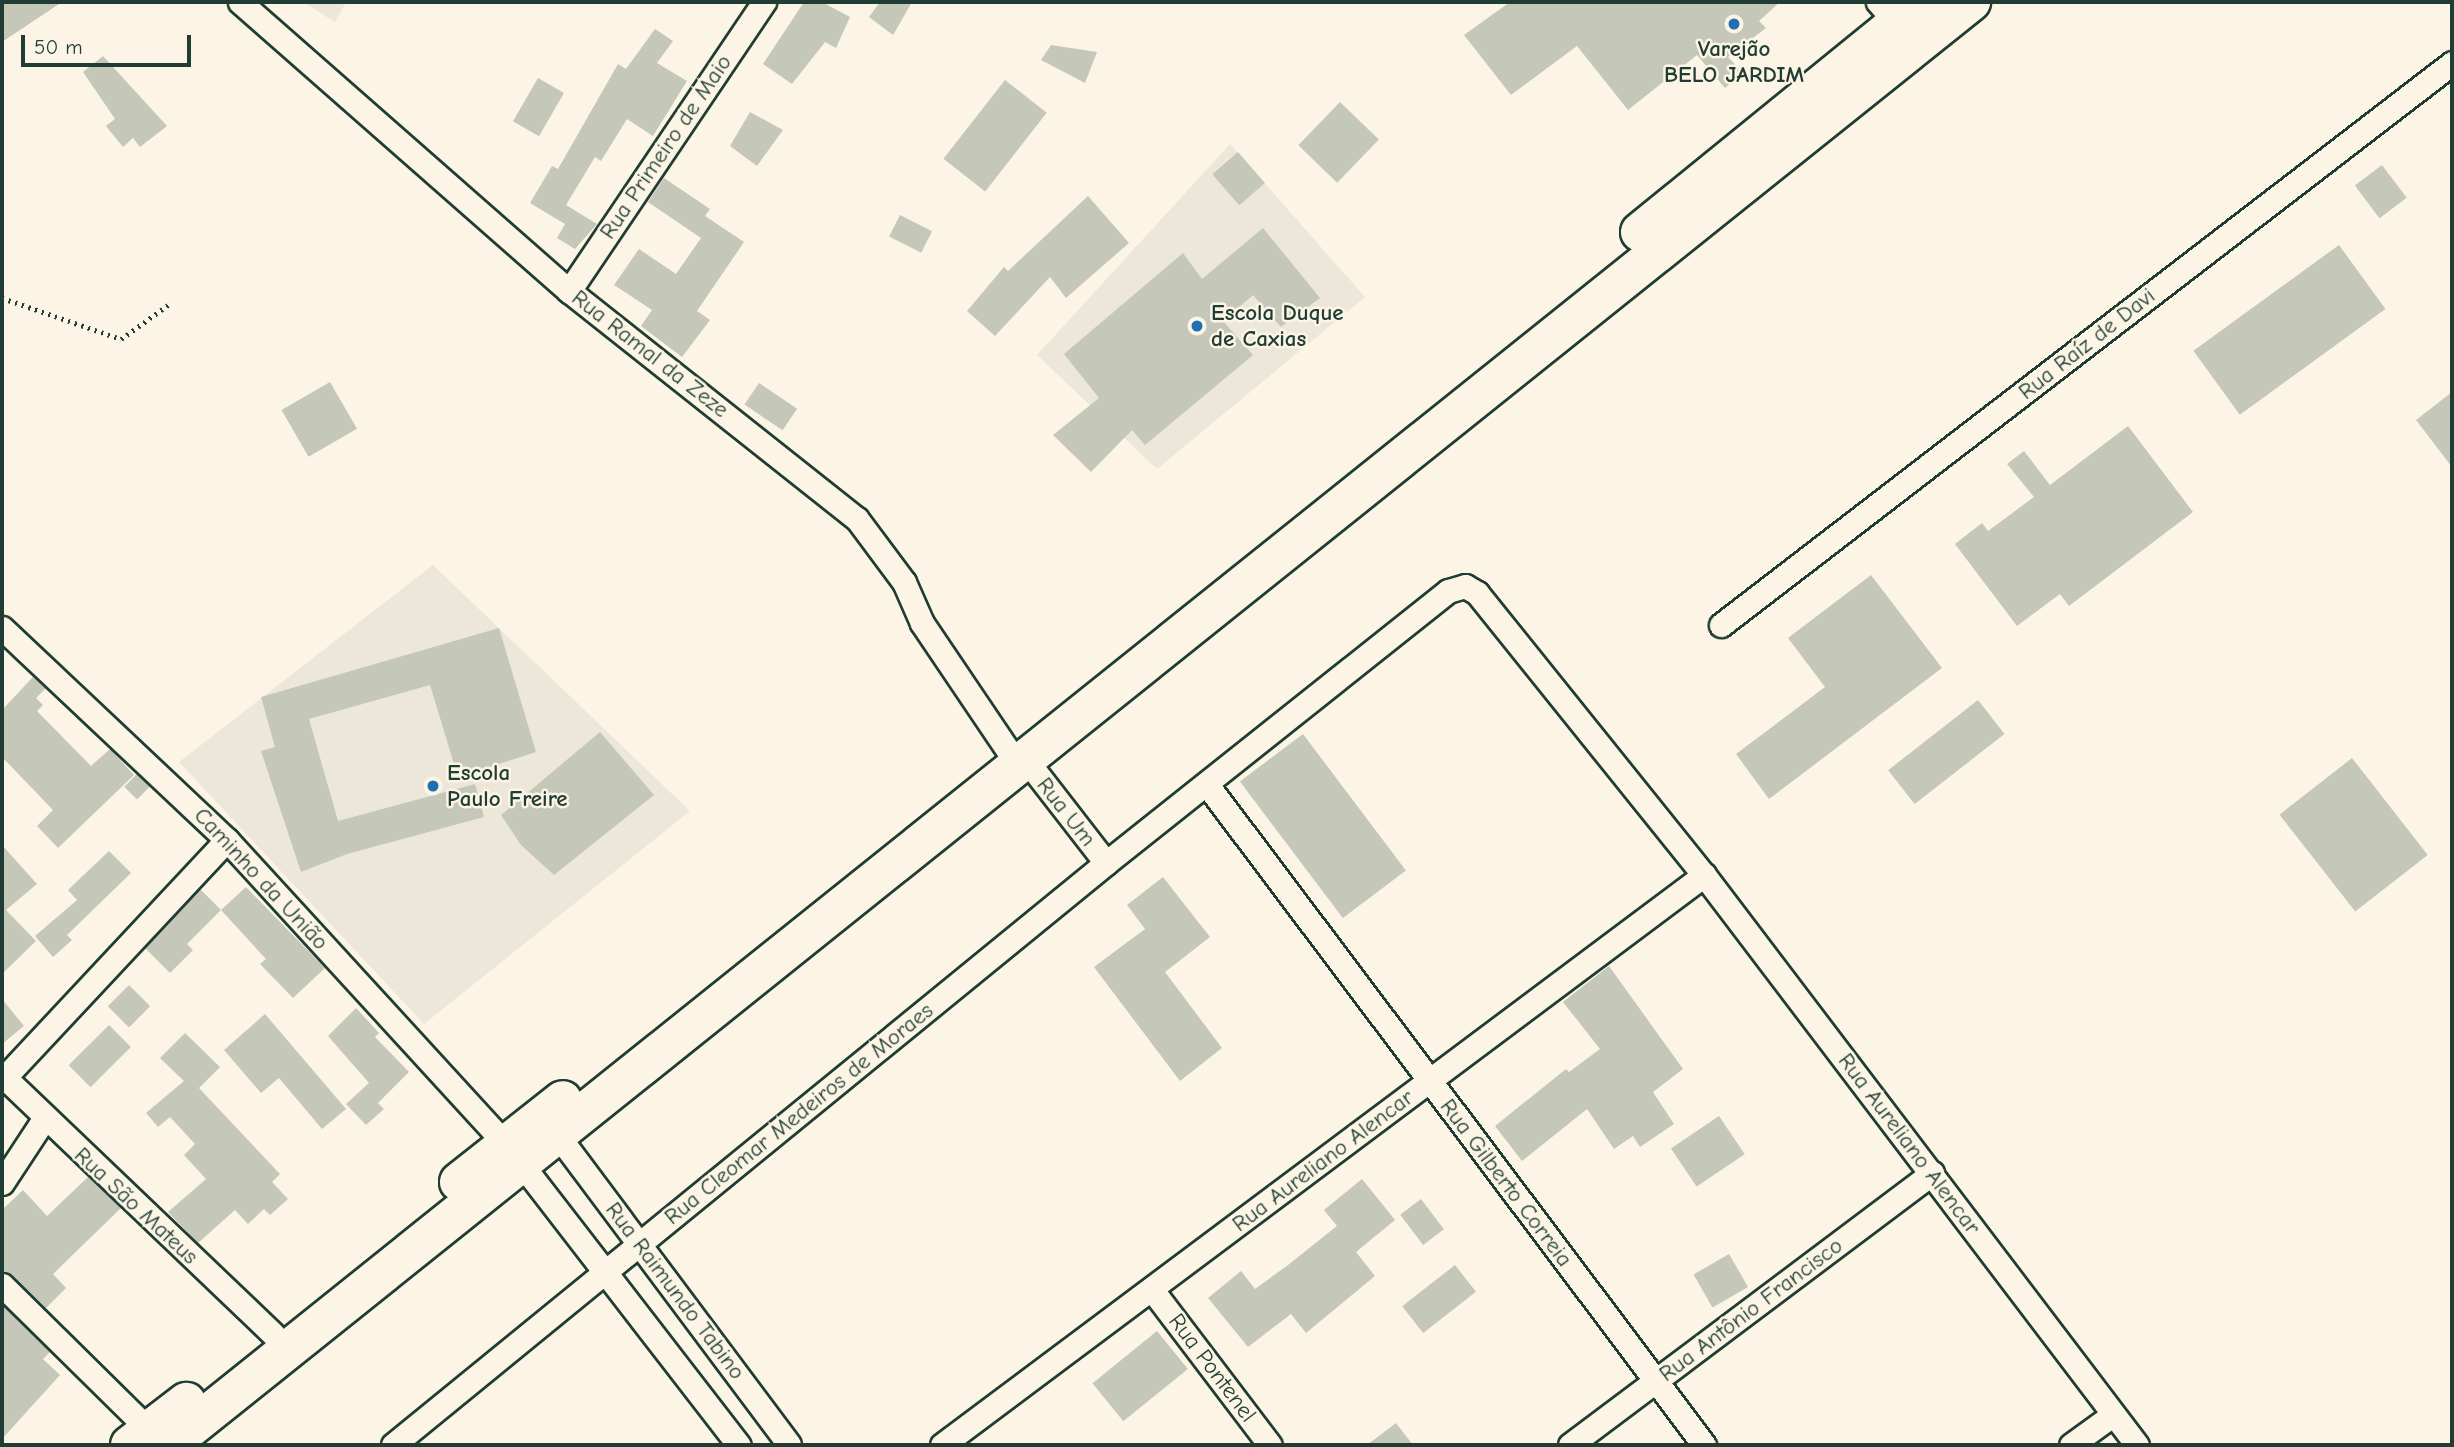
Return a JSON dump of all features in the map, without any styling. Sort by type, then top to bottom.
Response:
[{"type":"highway","points":[[149,1440],[515,1155],[1971,2]]},
{"type":"highway","points":[[149,1440],[273,1334],[515,1155],[559,1137],[1017,755],[1899,9]]},
{"type":"street","name":"Rua Ramal da Zeze","points":[[240,2],[569,292],[857,519],[904,582],[922,623],[1017,755]]},
{"type":"street","name":"Rua Primeiro de Maio","points":[[569,292],[764,2]]},
{"type":"street","name":"Rua Raíz de Davi","points":[[1721,625],[2452,63]]},
{"type":"street","name":"Rua Aureliano Alencar","points":[[1208,786],[1448,592],[1465,586],[1477,593],[1704,875],[1931,1173],[2111,1416],[2137,1445]]},
{"type":"street","name":"Caminho da União","points":[[2,628],[227,840],[515,1155]]},
{"type":"street","name":"Rua Um","points":[[1017,755],[1105,863]]},
{"type":"street","name":"Rua Cleomar Medeiros de Moraes","points":[[393,1445],[639,1243],[862,1066],[1105,863],[1208,786]]},
{"type":"street","name":"Rua Gilberto Correia","points":[[1208,786],[1704,1445]]},
{"type":"street","points":[[3,1076],[227,840]]},
{"type":"street","name":"Rua Aureliano Alencar","points":[[942,1445],[1153,1291],[1704,875]]},
{"type":"street","name":"Rua São Mateus","points":[[3,1076],[44,1119],[273,1334]]},
{"type":"street","points":[[2,1183],[44,1119]]},
{"type":"street","name":"Rua Raimundo Tabino","points":[[559,1137],[789,1445]]},
{"type":"street","name":"Rua Raimundo Tabino","points":[[515,1155],[739,1445]]},
{"type":"street","name":"Rua Antônio Francisco","points":[[1570,1445],[1931,1173]]},
{"type":"street","points":[[2,1285],[149,1440]]},
{"type":"street","name":"Rua Pontenel","points":[[1153,1291],[1270,1445]]},
{"type":"street","points":[[2071,1445],[2111,1416]]},
{"type":"path","points":[[2,298],[121,339],[168,305]]},
{"type":"shaded area","points":[[303,2],[346,2],[335,22]]},
{"type":"shaded area","name":"Escola Duque de Caxias","points":[[1230,144],[1365,297],[1157,469],[1037,355]]},
{"type":"shaded area","name":"Escola Paulo Freire","points":[[433,565],[690,811],[424,1024],[179,762]]},
{"type":"building","points":[[2,2],[62,2],[2,42]]},
{"type":"building","points":[[804,2],[822,2],[850,17],[836,48],[825,42],[792,84],[763,64]]},
{"type":"building","points":[[880,2],[912,2],[893,35],[869,17]]},
{"type":"building","points":[[1510,2],[1780,2],[1759,21],[1766,28],[1728,57],[1743,73],[1725,88],[1697,55],[1628,110],[1577,46],[1511,95],[1464,35]]},
{"type":"building","points":[[655,29],[673,41],[657,63],[687,81],[653,136],[627,119],[601,161],[595,157],[566,205],[597,224],[575,249],[557,238],[565,224],[530,203],[552,166],[558,169],[618,64],[626,69]]},
{"type":"building","points":[[1051,45],[1097,52],[1085,83],[1041,60]]},
{"type":"building","points":[[103,56],[167,126],[140,147],[133,138],[123,147],[106,126],[115,119],[83,72]]},
{"type":"building","points":[[538,78],[564,93],[539,136],[513,121]]},
{"type":"building","points":[[1005,80],[1047,113],[985,191],[943,159]]},
{"type":"building","points":[[1340,102],[1379,140],[1337,183],[1298,145]]},
{"type":"building","points":[[750,112],[783,130],[757,166],[730,146]]},
{"type":"building","points":[[1238,152],[1265,183],[1239,205],[1212,174]]},
{"type":"building","points":[[2382,165],[2407,198],[2380,218],[2355,185]]},
{"type":"building","points":[[664,178],[710,209],[705,216],[744,242],[697,311],[710,320],[682,357],[641,326],[652,310],[614,285],[639,249],[676,274],[701,238],[648,202]]},
{"type":"building","points":[[1088,196],[1129,243],[1066,298],[1050,277],[995,336],[967,311],[1004,267],[1008,271]]},
{"type":"building","points":[[900,215],[932,231],[921,253],[889,236]]},
{"type":"building","points":[[1263,228],[1320,298],[1281,327],[1253,295],[1223,321],[1253,355],[1145,445],[1132,430],[1091,472],[1053,435],[1099,398],[1064,354],[1183,253],[1202,279]]},
{"type":"building","points":[[2339,245],[2385,309],[2240,415],[2193,351]]},
{"type":"building","points":[[330,382],[357,429],[309,457],[282,410]]},
{"type":"building","points":[[759,383],[797,409],[783,430],[744,405]]},
{"type":"building","points":[[2452,392],[2452,467],[2416,420]]},
{"type":"building","points":[[2128,426],[2193,512],[2069,606],[2060,594],[2017,626],[1955,544],[1982,523],[1988,531],[2034,497],[2007,464],[2024,451],[2050,485]]},
{"type":"building","points":[[1871,575],[1942,668],[1769,799],[1736,754],[1825,687],[1788,638]]},
{"type":"building","points":[[499,628],[536,752],[458,777],[430,685],[309,719],[338,821],[475,784],[484,817],[347,854],[301,872],[261,751],[275,747],[261,697]]},
{"type":"building","points":[[33,677],[46,688],[36,698],[43,705],[37,711],[91,766],[110,749],[134,775],[58,848],[37,826],[53,810],[2,757],[2,710]]},
{"type":"building","points":[[1978,700],[2004,734],[1915,804],[1888,770]]},
{"type":"building","points":[[600,732],[654,795],[554,875],[521,845],[501,815]]},
{"type":"building","points":[[1303,734],[1406,871],[1343,918],[1240,782]]},
{"type":"building","points":[[2352,758],[2428,855],[2355,912],[2280,815]]},
{"type":"building","points":[[137,774],[150,787],[137,799],[124,787]]},
{"type":"building","points":[[2,845],[37,884],[6,910],[36,941],[2,974]]},
{"type":"building","points":[[109,851],[131,873],[67,935],[72,940],[53,957],[35,936],[77,900],[68,890]]},
{"type":"building","points":[[1163,877],[1210,937],[1165,972],[1222,1048],[1180,1081],[1094,967],[1145,929],[1127,905]]},
{"type":"building","points":[[246,887],[325,968],[293,998],[260,964],[266,959],[221,910]]},
{"type":"building","points":[[200,889],[221,910],[187,944],[193,950],[170,973],[145,948]]},
{"type":"building","points":[[1609,966],[1683,1069],[1653,1092],[1674,1124],[1640,1147],[1633,1136],[1614,1149],[1587,1109],[1522,1161],[1495,1126],[1566,1069],[1569,1072],[1600,1049],[1563,1002]]},
{"type":"building","points":[[129,985],[150,1006],[129,1027],[108,1006]]},
{"type":"building","points":[[2,999],[24,1026],[2,1044]]},
{"type":"building","points":[[356,1008],[379,1033],[375,1037],[409,1072],[378,1103],[384,1109],[366,1125],[346,1104],[369,1083],[328,1036]]},
{"type":"building","points":[[265,1014],[346,1109],[322,1129],[279,1078],[261,1093],[224,1050]]},
{"type":"building","points":[[109,1025],[131,1047],[91,1087],[69,1065]]},
{"type":"building","points":[[185,1033],[220,1067],[199,1088],[280,1174],[272,1182],[288,1199],[270,1215],[264,1209],[248,1224],[235,1210],[198,1243],[168,1212],[206,1179],[184,1155],[195,1144],[170,1117],[158,1127],[146,1113],[184,1081],[160,1058]]},
{"type":"building","points":[[1719,1116],[1745,1154],[1697,1187],[1671,1148]]},
{"type":"building","points":[[88,1177],[121,1208],[53,1274],[66,1288],[46,1308],[12,1275],[2,1271],[2,1210],[23,1190],[47,1216]]},
{"type":"building","points":[[1362,1179],[1395,1220],[1356,1252],[1375,1276],[1306,1333],[1291,1314],[1248,1347],[1208,1298],[1241,1271],[1255,1289],[1288,1265],[1337,1226],[1324,1210]]},
{"type":"building","points":[[1421,1199],[1444,1229],[1423,1245],[1400,1215]]},
{"type":"building","points":[[1729,1254],[1748,1287],[1712,1307],[1693,1274]]},
{"type":"building","points":[[1455,1265],[1476,1292],[1423,1333],[1402,1306]]},
{"type":"building","points":[[2,1304],[50,1352],[43,1359],[60,1375],[2,1439]]},
{"type":"building","points":[[1157,1331],[1188,1369],[1123,1421],[1092,1383]]},
{"type":"building","points":[[1396,1423],[1413,1445],[1367,1445]]},
{"type":"place","name":"Varejão BELO JARDIM","points":[[1734,24]]},
{"type":"place","name":"Escola Duque de Caxias","points":[[1197,326]]},
{"type":"place","name":"Escola Paulo Freire","points":[[433,786]]}]
